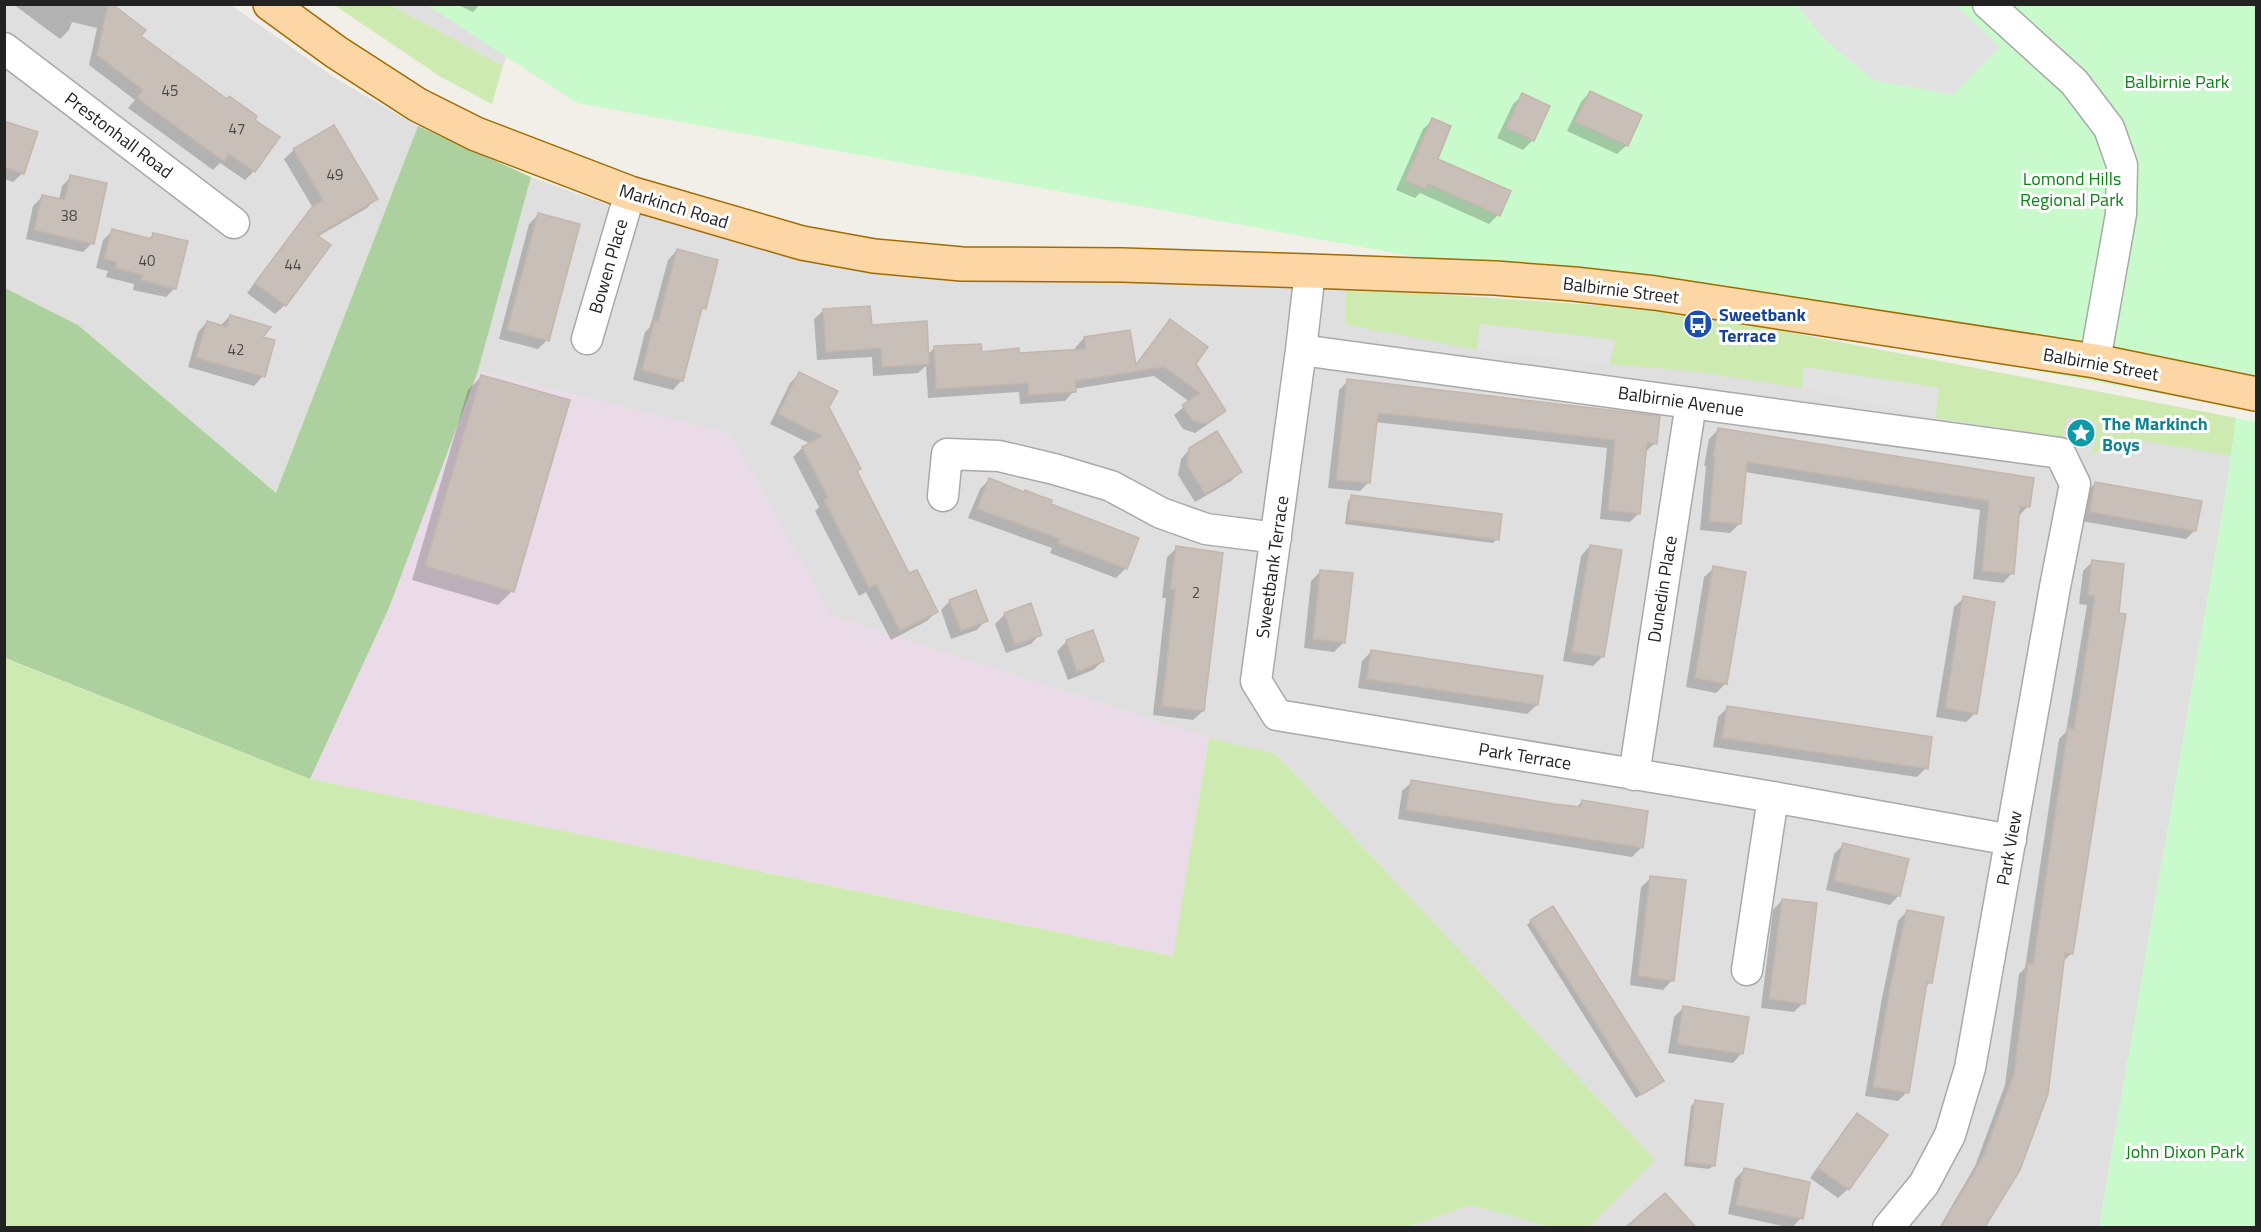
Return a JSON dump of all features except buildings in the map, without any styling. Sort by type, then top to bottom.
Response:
[{"type":"main road","name":"Markinch Road","points":[[270,4],[336,52],[418,105],[476,134],[630,193],[791,240],[874,256],[962,264],[1122,265]]},
{"type":"main road","name":"Balbirnie Street","points":[[1122,265],[1495,278],[1644,292],[2095,361],[2256,394]]},
{"type":"street","points":[[1988,4],[2074,82],[2109,128],[2122,165],[2121,214],[2095,361]]},
{"type":"street","name":"Prestonhall Road","points":[[4,48],[234,223]]},
{"type":"street","name":"Bowen Place","points":[[587,339],[630,193]]},
{"type":"street","name":"Sweetbank Terrace","points":[[1277,715],[1256,681],[1310,271]]},
{"type":"street","name":"Balbirnie Avenue","points":[[1301,350],[2060,453]]},
{"type":"street","name":"Dunedin Place","points":[[1634,774],[1691,403]]},
{"type":"street","name":"Park View","points":[[1888,1227],[1924,1184],[1950,1135],[1970,1068],[2075,484],[2060,453]]},
{"type":"street","points":[[943,496],[935,454],[999,456],[1111,486],[1161,513],[1206,528],[1276,538]]},
{"type":"street","name":"Park Terrace","points":[[1277,715],[1773,797],[2011,840]]},
{"type":"street","points":[[1747,970],[1773,797]]},
{"type":"shaded area","points":[[4,5],[231,5],[338,80],[418,126],[276,494],[78,325],[5,288]]},
{"type":"shaded area","points":[[391,5],[525,5],[503,66]]},
{"type":"shaded area","points":[[1797,5],[1956,5],[2000,47],[1953,95],[1873,80],[1824,39]]},
{"type":"shaded area","points":[[531,177],[589,198],[684,227],[815,261],[1013,280],[1291,284],[1649,309],[1714,318],[2236,418],[2226,491],[2099,1227],[1588,1227],[1654,1160],[1276,754],[1209,738],[831,616],[730,434],[478,371]]},
{"type":"shaded area","points":[[1480,324],[1616,340],[1609,364],[1477,350]]},
{"type":"shaded area","points":[[1804,367],[1939,388],[1935,418],[1802,388]]},
{"type":"shaded area","points":[[478,371],[730,434],[832,616],[1209,738],[1174,956],[310,779],[389,608]]},
{"type":"shaded area","points":[[1471,1205],[1551,1227],[1405,1228]]},
{"type":"green space","points":[[334,5],[391,5],[503,66],[492,104],[441,77]]},
{"type":"green space","name":"Lomond Hills Regional Park","points":[[427,5],[2256,5],[2256,411],[577,103]]},
{"type":"green space","points":[[418,126],[531,177],[478,371],[389,608],[310,779],[5,658],[5,288],[78,325],[276,493]]},
{"type":"green space","points":[[1346,288],[1649,309],[1714,318],[2236,418],[2231,456],[2128,438],[2090,455],[2095,444],[2097,423],[2083,417],[2067,418],[2063,437],[1935,418],[1939,388],[1804,367],[1802,388],[1691,371],[1609,364],[1615,340],[1480,324],[1477,350],[1345,324]]},
{"type":"green space","name":"John Dixon Park","points":[[2236,418],[2256,422],[2256,1227],[2099,1227],[2226,491]]},
{"type":"green space","points":[[4,658],[310,779],[1173,956],[1209,738],[1276,754],[1655,1160],[1588,1228],[1551,1227],[1471,1205],[1405,1228],[5,1227]]},
{"type":"place","name":"Sweetbank Terrace","points":[[1698,324]]},
{"type":"place","name":"The Markinch Boys","points":[[2081,433]]},
{"type":"park label","name":"Balbirnie Park","points":[[2177,81]]}]
